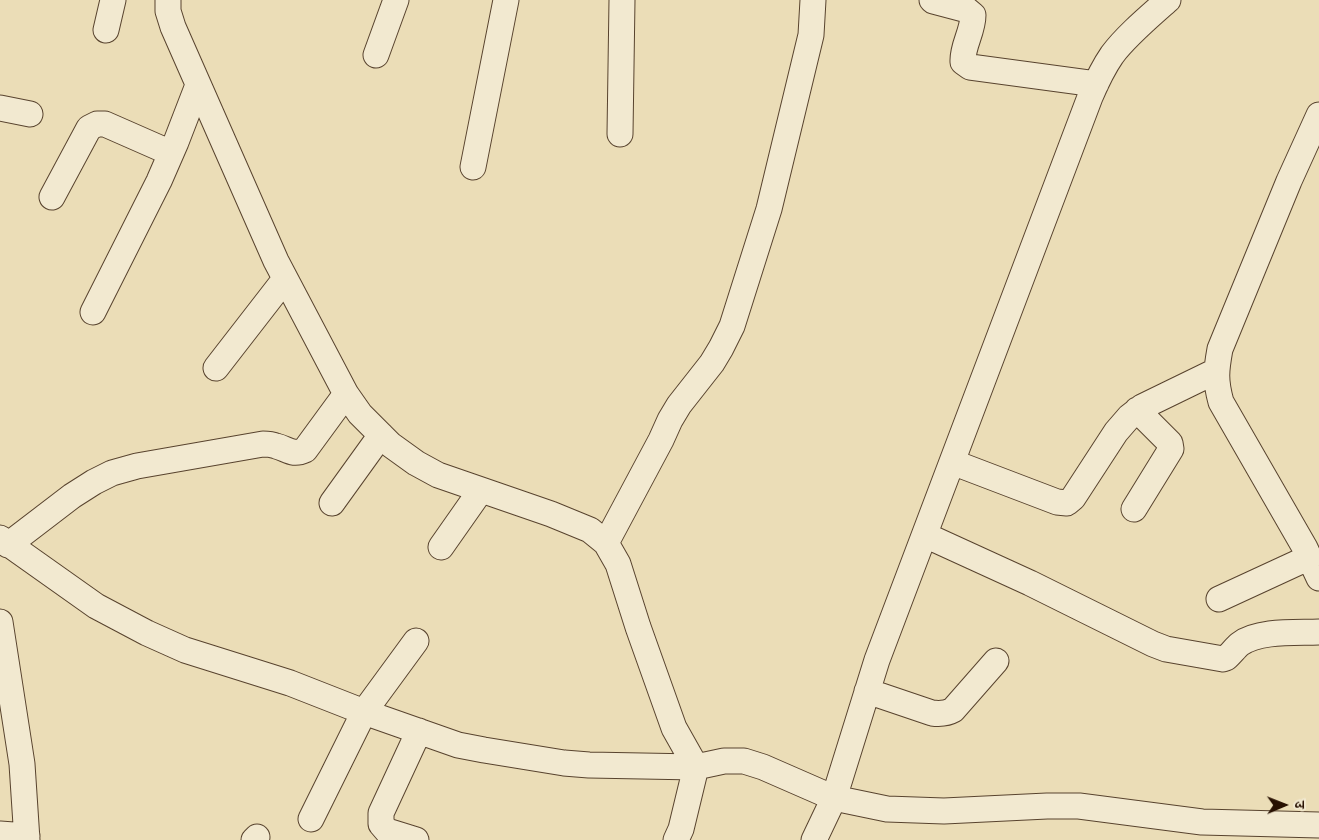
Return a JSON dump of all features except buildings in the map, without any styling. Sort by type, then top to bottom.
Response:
[{"type":"street","points":[[106,30],[113,0]]},
{"type":"street","points":[[168,0],[168,11],[173,27],[268,244],[346,394],[360,414],[391,445],[438,475],[551,514],[590,530],[606,543],[618,564],[674,728],[696,767],[681,829],[676,840]]},
{"type":"street","points":[[376,55],[396,0]]},
{"type":"street","points":[[473,167],[506,0]]},
{"type":"street","points":[[620,134],[622,0]]},
{"type":"street","points":[[606,543],[670,420],[679,405],[712,363],[732,326],[769,209],[811,35],[813,0]]},
{"type":"street","points":[[932,0],[967,10],[973,15],[973,25],[962,55],[963,62],[970,67],[1096,84]]},
{"type":"street","points":[[814,840],[834,798],[877,660],[1090,97],[1100,74],[1112,55],[1168,0]]},
{"type":"street","points":[[93,312],[159,181],[198,84]]},
{"type":"street","points":[[0,108],[30,114]]},
{"type":"street","points":[[1219,599],[1314,568],[1306,548],[1221,402],[1217,387],[1216,371],[1220,349],[1289,181],[1319,115]]},
{"type":"street","points":[[52,197],[89,128],[97,124],[105,124],[171,154]]},
{"type":"street","points":[[216,368],[285,279]]},
{"type":"street","points":[[952,462],[1057,502],[1067,502],[1073,498],[1116,432],[1129,417],[1142,407],[1216,371]]},
{"type":"street","points":[[346,394],[305,450],[298,453],[277,446],[262,444],[112,472],[72,496],[4,542],[96,606],[147,633],[185,650],[290,684],[364,712],[467,747],[564,763],[589,765],[696,767],[724,761],[744,760],[834,798],[887,809],[944,812],[1079,806],[1202,822],[1319,825]]},
{"type":"street","points":[[1134,508],[1171,449],[1170,443],[1137,410]]},
{"type":"street","points":[[332,503],[381,434]]},
{"type":"street","points":[[441,547],[480,490]]},
{"type":"street","points":[[925,535],[1030,582],[1134,635],[1166,649],[1223,659],[1250,638],[1261,635],[1319,632]]},
{"type":"street","points":[[0,622],[11,763],[27,838],[0,834]]},
{"type":"street","points":[[312,819],[364,712],[416,642]]},
{"type":"street","points":[[868,690],[932,713],[948,713],[954,710],[996,661]]},
{"type":"street","points":[[416,840],[387,830],[381,824],[381,813],[419,731]]}]
